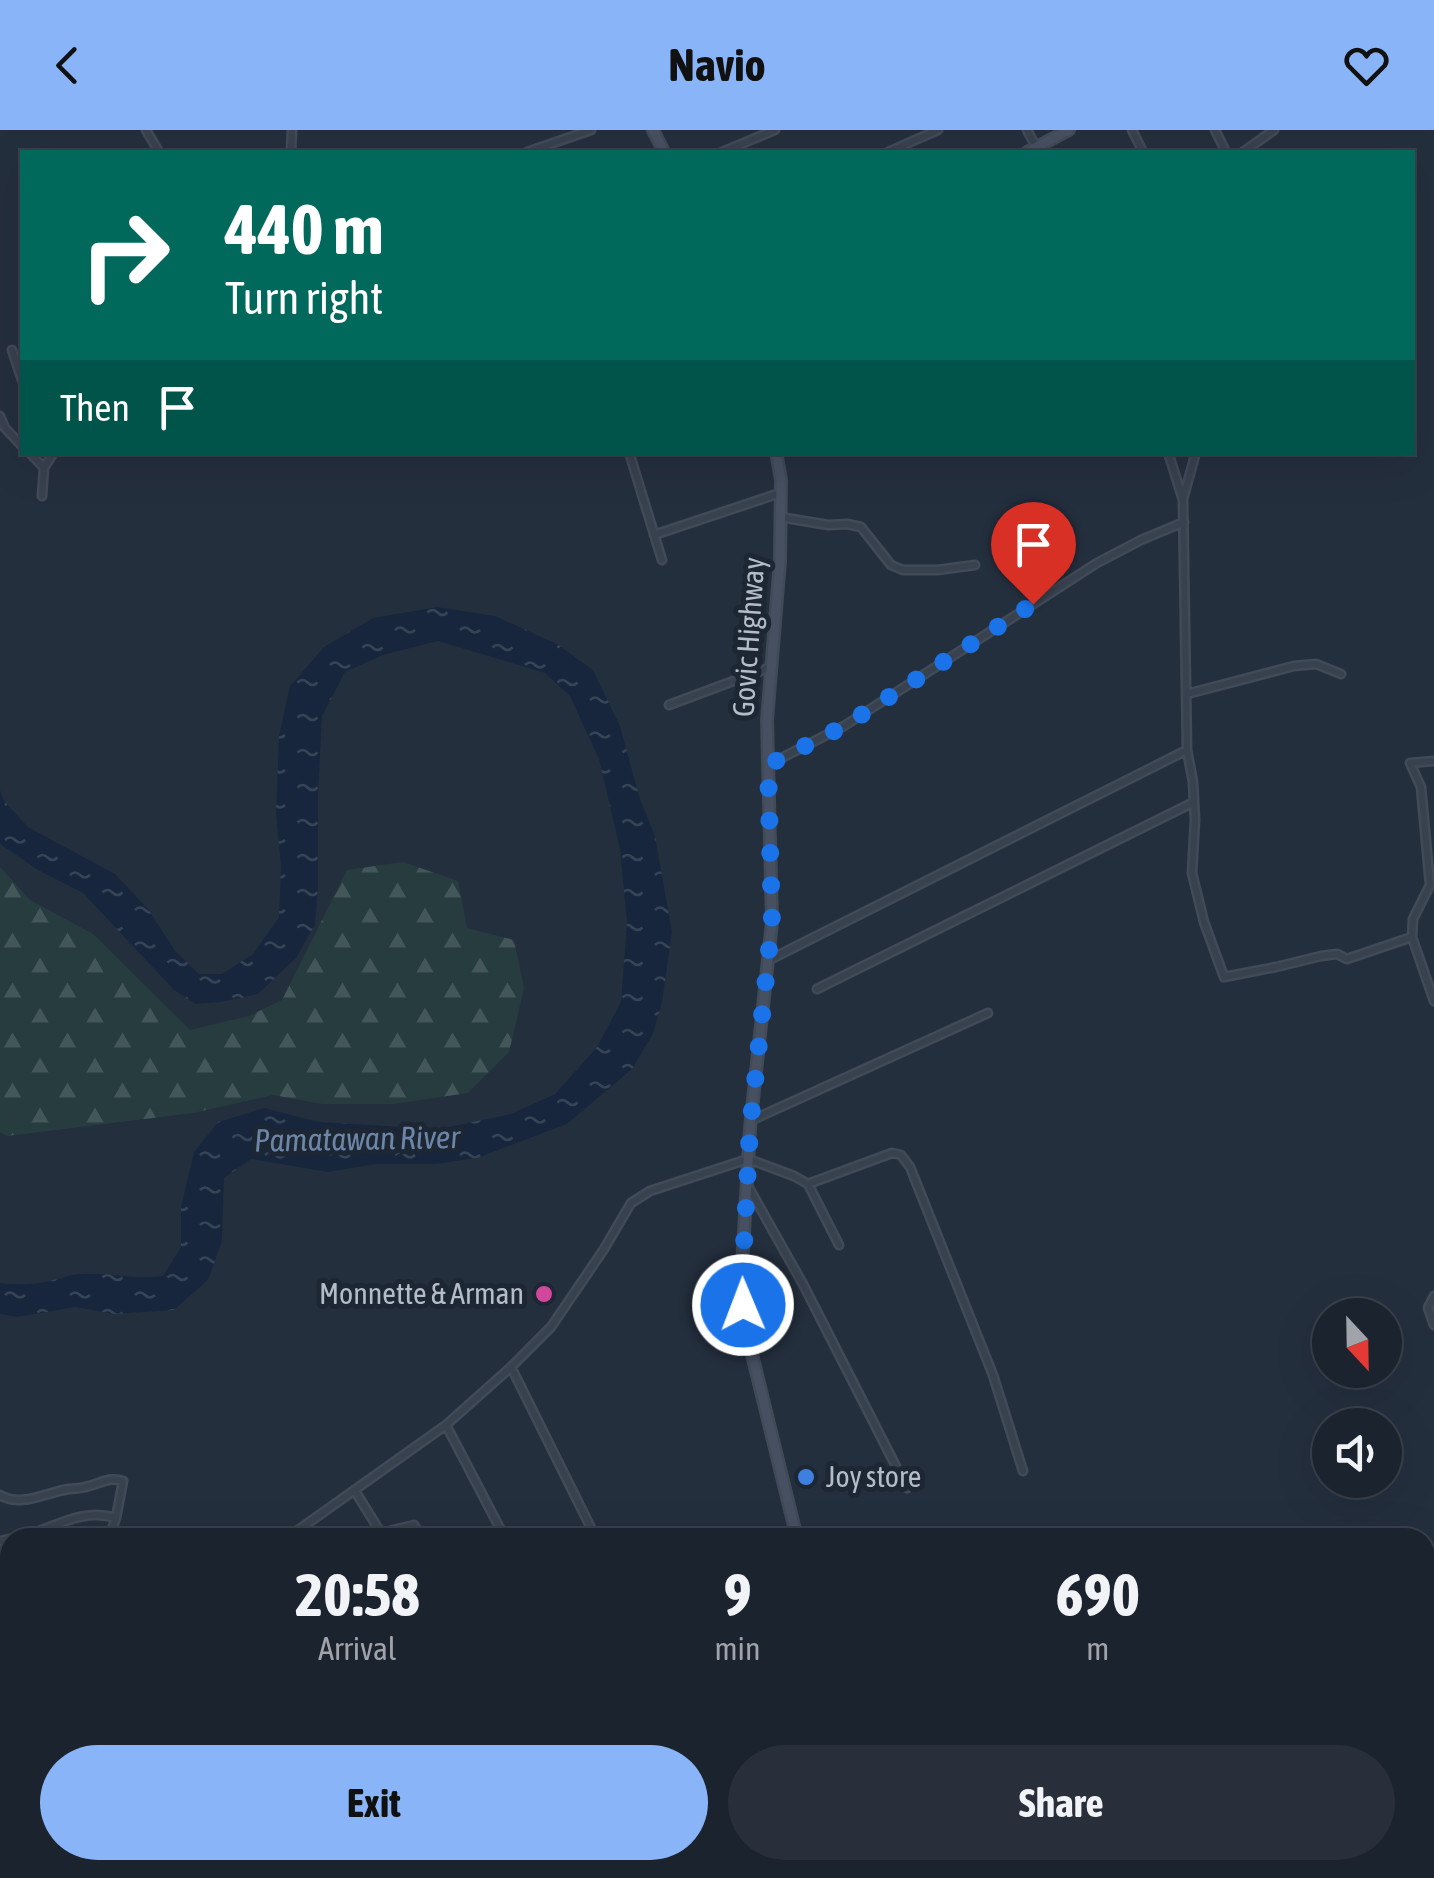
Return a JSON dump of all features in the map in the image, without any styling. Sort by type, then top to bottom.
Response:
[{"type":"main road","points":[[1036,150],[1069,130]]},
{"type":"main road","name":"Govic Highway","points":[[777,455],[781,480],[780,560],[767,720],[772,922],[750,1121],[742,1284],[745,1326],[795,1528]]},
{"type":"street","points":[[533,150],[591,130]]},
{"type":"street","points":[[727,150],[775,130]]},
{"type":"street","points":[[893,150],[938,130]]},
{"type":"street","points":[[1246,150],[1274,130]]},
{"type":"street","points":[[12,350],[20,374]]},
{"type":"street","points":[[0,416],[20,444]]},
{"type":"street","points":[[32,455],[44,468]]},
{"type":"street","points":[[42,496],[44,468],[52,455]]},
{"type":"street","points":[[633,455],[662,560]]},
{"type":"street","points":[[1169,455],[1183,500],[1187,750],[1194,802],[1192,873],[1224,977],[1321,956],[1336,954],[1346,960],[1412,936]]},
{"type":"street","points":[[1183,500],[1195,455]]},
{"type":"street","points":[[654,535],[780,493]]},
{"type":"street","points":[[780,517],[861,527],[891,564],[903,570],[975,565]]},
{"type":"street","points":[[768,765],[844,726],[1098,563],[1184,522]]},
{"type":"street","points":[[1186,694],[1294,666],[1316,664],[1341,674]]},
{"type":"street","points":[[669,705],[771,667]]},
{"type":"street","points":[[768,961],[1187,750]]},
{"type":"street","points":[[1434,761],[1410,762],[1422,797],[1430,885],[1414,919],[1412,936],[1434,1001]]},
{"type":"street","points":[[817,989],[1194,802]]},
{"type":"street","points":[[750,1121],[988,1014]]},
{"type":"street","points":[[808,1184],[892,1153],[901,1156],[910,1167],[994,1375],[1023,1470]]},
{"type":"street","points":[[302,1528],[446,1425],[511,1368],[551,1327],[631,1203],[650,1191],[748,1160],[808,1184],[839,1244]]},
{"type":"street","points":[[746,1184],[804,1286],[907,1488]]},
{"type":"street","points":[[1434,1296],[1428,1308],[1434,1325]]},
{"type":"street","points":[[511,1368],[591,1528]]},
{"type":"street","points":[[446,1425],[500,1528]]},
{"type":"street","points":[[0,1495],[18,1501],[115,1478],[124,1481],[112,1528]]},
{"type":"street","points":[[356,1491],[378,1528]]},
{"type":"street","points":[[49,1528],[91,1513],[116,1518]]},
{"type":"green space","points":[[403,862],[458,881],[467,928],[514,940],[524,988],[509,1052],[468,1093],[393,1104],[323,1104],[273,1095],[193,1113],[7,1136],[0,1132],[0,867],[30,900],[93,934],[190,1030],[249,1016],[282,1000],[347,870]]},
{"type":"water","name":"Pamatawan River","points":[[437,607],[495,616],[557,644],[593,670],[620,726],[639,796],[655,836],[672,932],[653,1034],[632,1069],[567,1124],[477,1158],[436,1164],[377,1164],[328,1172],[251,1159],[224,1178],[222,1241],[208,1280],[174,1310],[114,1314],[75,1307],[17,1317],[0,1314],[0,1283],[37,1283],[81,1274],[163,1276],[181,1247],[181,1207],[194,1152],[218,1122],[264,1108],[319,1122],[439,1129],[511,1114],[555,1094],[597,1047],[621,1002],[627,923],[620,849],[599,759],[570,696],[545,673],[438,641],[383,655],[345,672],[322,716],[315,925],[296,958],[258,994],[195,1004],[174,990],[83,893],[38,870],[0,844],[0,790],[4,801],[28,827],[115,874],[148,909],[176,952],[199,974],[222,974],[253,954],[279,917],[279,736],[290,686],[324,647],[373,618]]},
{"type":"place","name":"Monnette & Arman","points":[[544,1294]]},
{"type":"place","name":"Joy store","points":[[806,1477]]},
{"type":"route","points":[[743,1305],[750,1128],[772,922],[768,765],[844,726],[1033,604]]}]
